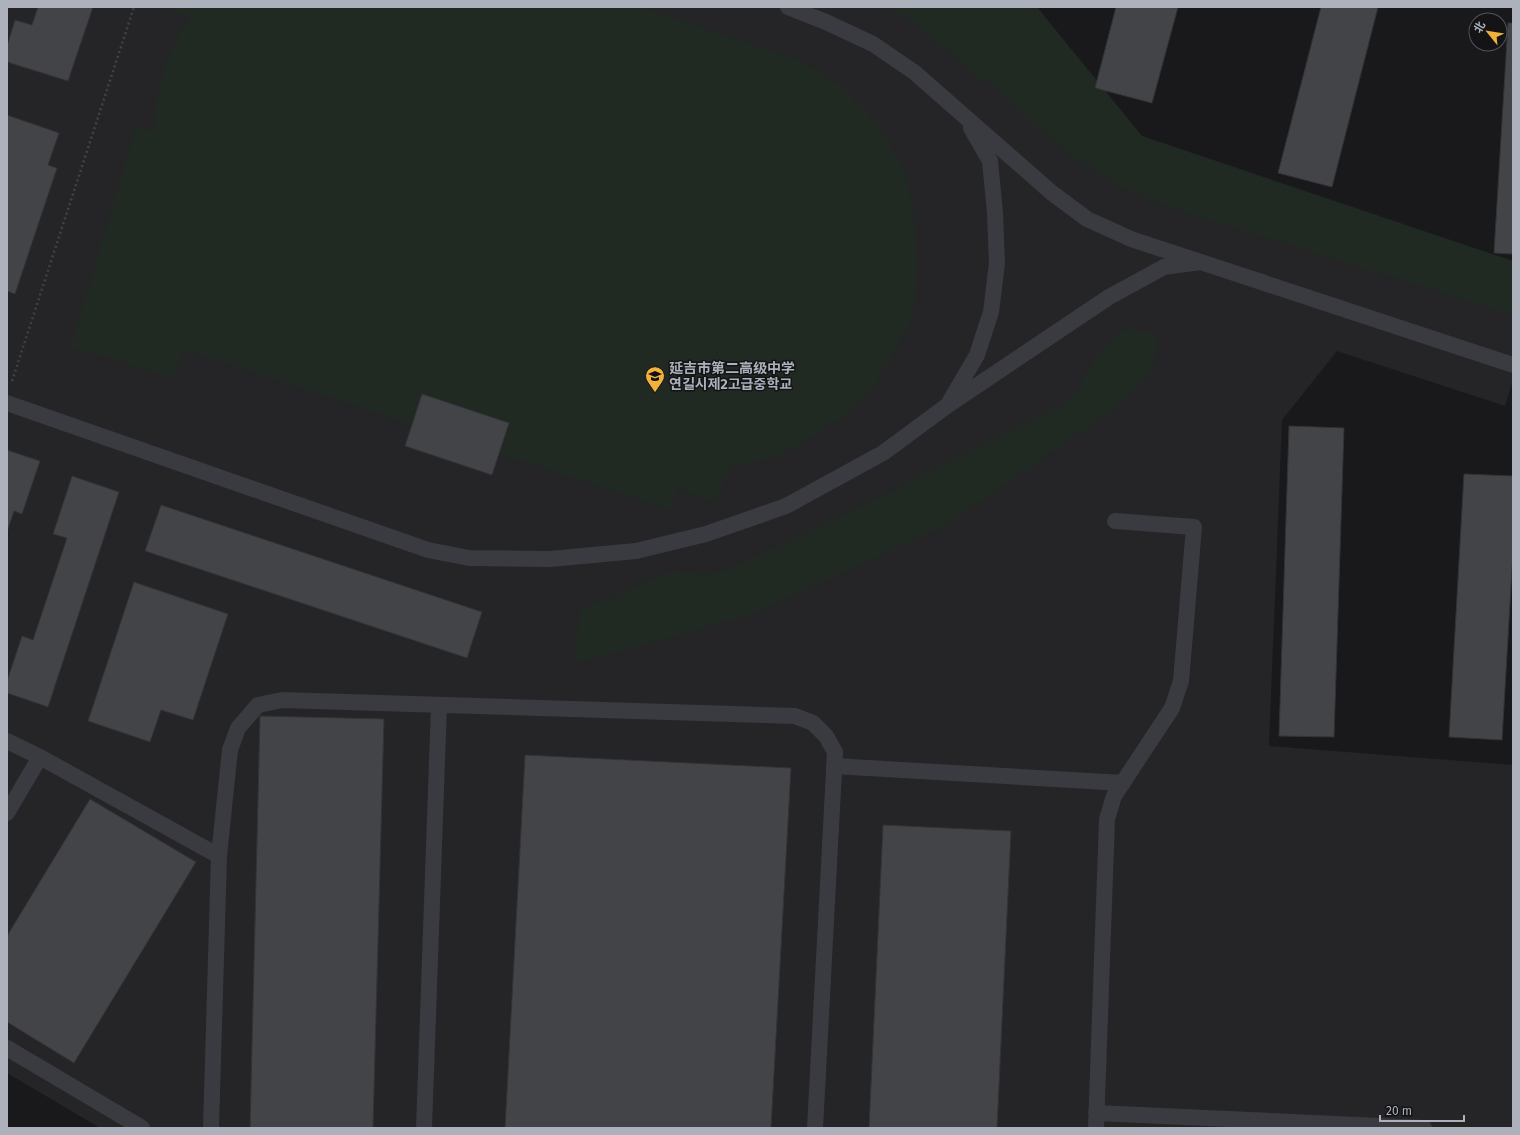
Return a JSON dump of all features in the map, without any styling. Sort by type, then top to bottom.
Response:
[{"type":"lane","points":[[788,7],[826,22],[874,44],[914,72],[1052,193],[1087,219],[1131,239],[1513,365]]},
{"type":"lane","points":[[948,405],[977,355],[991,312],[997,263],[995,213],[990,160],[965,117]]},
{"type":"lane","points":[[7,403],[428,550],[469,558],[550,559],[636,551],[706,534],[786,506],[883,453],[948,405],[1109,297],[1164,267],[1200,262]]},
{"type":"lane","points":[[1115,521],[1194,527],[1182,681],[1172,708],[1114,796],[1107,820],[1096,1120],[1424,1128]]},
{"type":"lane","points":[[211,1128],[219,856],[230,750],[238,728],[258,705],[282,700],[796,716],[813,723],[826,736],[835,752],[815,1128]]},
{"type":"lane","points":[[424,1128],[439,705]]},
{"type":"lane","points":[[7,741],[40,756],[219,856]]},
{"type":"lane","points":[[7,813],[40,756]]},
{"type":"lane","points":[[834,766],[1123,782]]},
{"type":"lane","points":[[7,1048],[142,1128]]},
{"type":"path","points":[[10,387],[134,7]]},
{"type":"shaded area","points":[[7,7],[1013,7],[1140,177],[1513,307],[1513,380],[1505,406],[1337,351],[1282,420],[1269,746],[1513,765],[1513,1128],[100,1128],[7,1073]]},
{"type":"shaded area","points":[[165,7],[643,7],[801,61],[841,86],[879,127],[904,170],[914,214],[918,264],[913,316],[887,365],[866,396],[844,416],[813,437],[780,456],[731,466],[715,502],[679,489],[670,510],[183,349],[173,378],[71,347],[136,127],[153,132],[156,103],[167,60],[191,16]]},
{"type":"shaded area","points":[[892,7],[1037,7],[1142,136],[1513,261],[1513,315],[1160,205],[1116,184],[1065,152],[1015,105]]},
{"type":"shaded area","points":[[1125,329],[1155,332],[1159,346],[1150,374],[1120,405],[945,526],[750,615],[574,664],[580,610],[672,571],[708,574],[729,569],[900,488],[896,488],[1062,405],[1082,383],[1096,359],[1109,342]]},
{"type":"building","points":[[38,7],[93,7],[68,81],[7,62],[7,46],[15,20],[32,25]]},
{"type":"building","points":[[1116,7],[1178,7],[1152,103],[1095,88]]},
{"type":"building","points":[[1321,7],[1378,7],[1332,187],[1278,173]]},
{"type":"building","points":[[1508,23],[1513,23],[1513,254],[1494,253],[1506,52],[1508,52]]},
{"type":"building","points":[[7,115],[59,133],[48,165],[57,168],[15,294],[7,291]]},
{"type":"building","points":[[422,394],[509,423],[492,475],[405,446]]},
{"type":"building","points":[[1289,426],[1344,428],[1334,737],[1279,736]]},
{"type":"building","points":[[7,450],[40,461],[22,514],[14,511],[7,532]]},
{"type":"building","points":[[1464,474],[1513,476],[1513,551],[1502,740],[1449,737]]},
{"type":"building","points":[[72,476],[119,492],[48,707],[7,693],[7,681],[22,636],[33,640],[67,538],[53,534]]},
{"type":"building","points":[[161,505],[482,612],[467,658],[145,551]]},
{"type":"building","points":[[134,582],[228,614],[193,720],[161,710],[150,742],[88,721]]},
{"type":"building","points":[[260,716],[384,719],[373,1128],[250,1128]]},
{"type":"building","points":[[525,755],[791,768],[771,1128],[505,1128]]},
{"type":"building","points":[[90,799],[196,862],[74,1063],[7,1022],[7,936]]},
{"type":"building","points":[[883,825],[1011,831],[997,1128],[869,1128]]},
{"type":"place","name":"延吉市第二高级中学 연길시제2고급중학교","points":[[655,393]]}]
